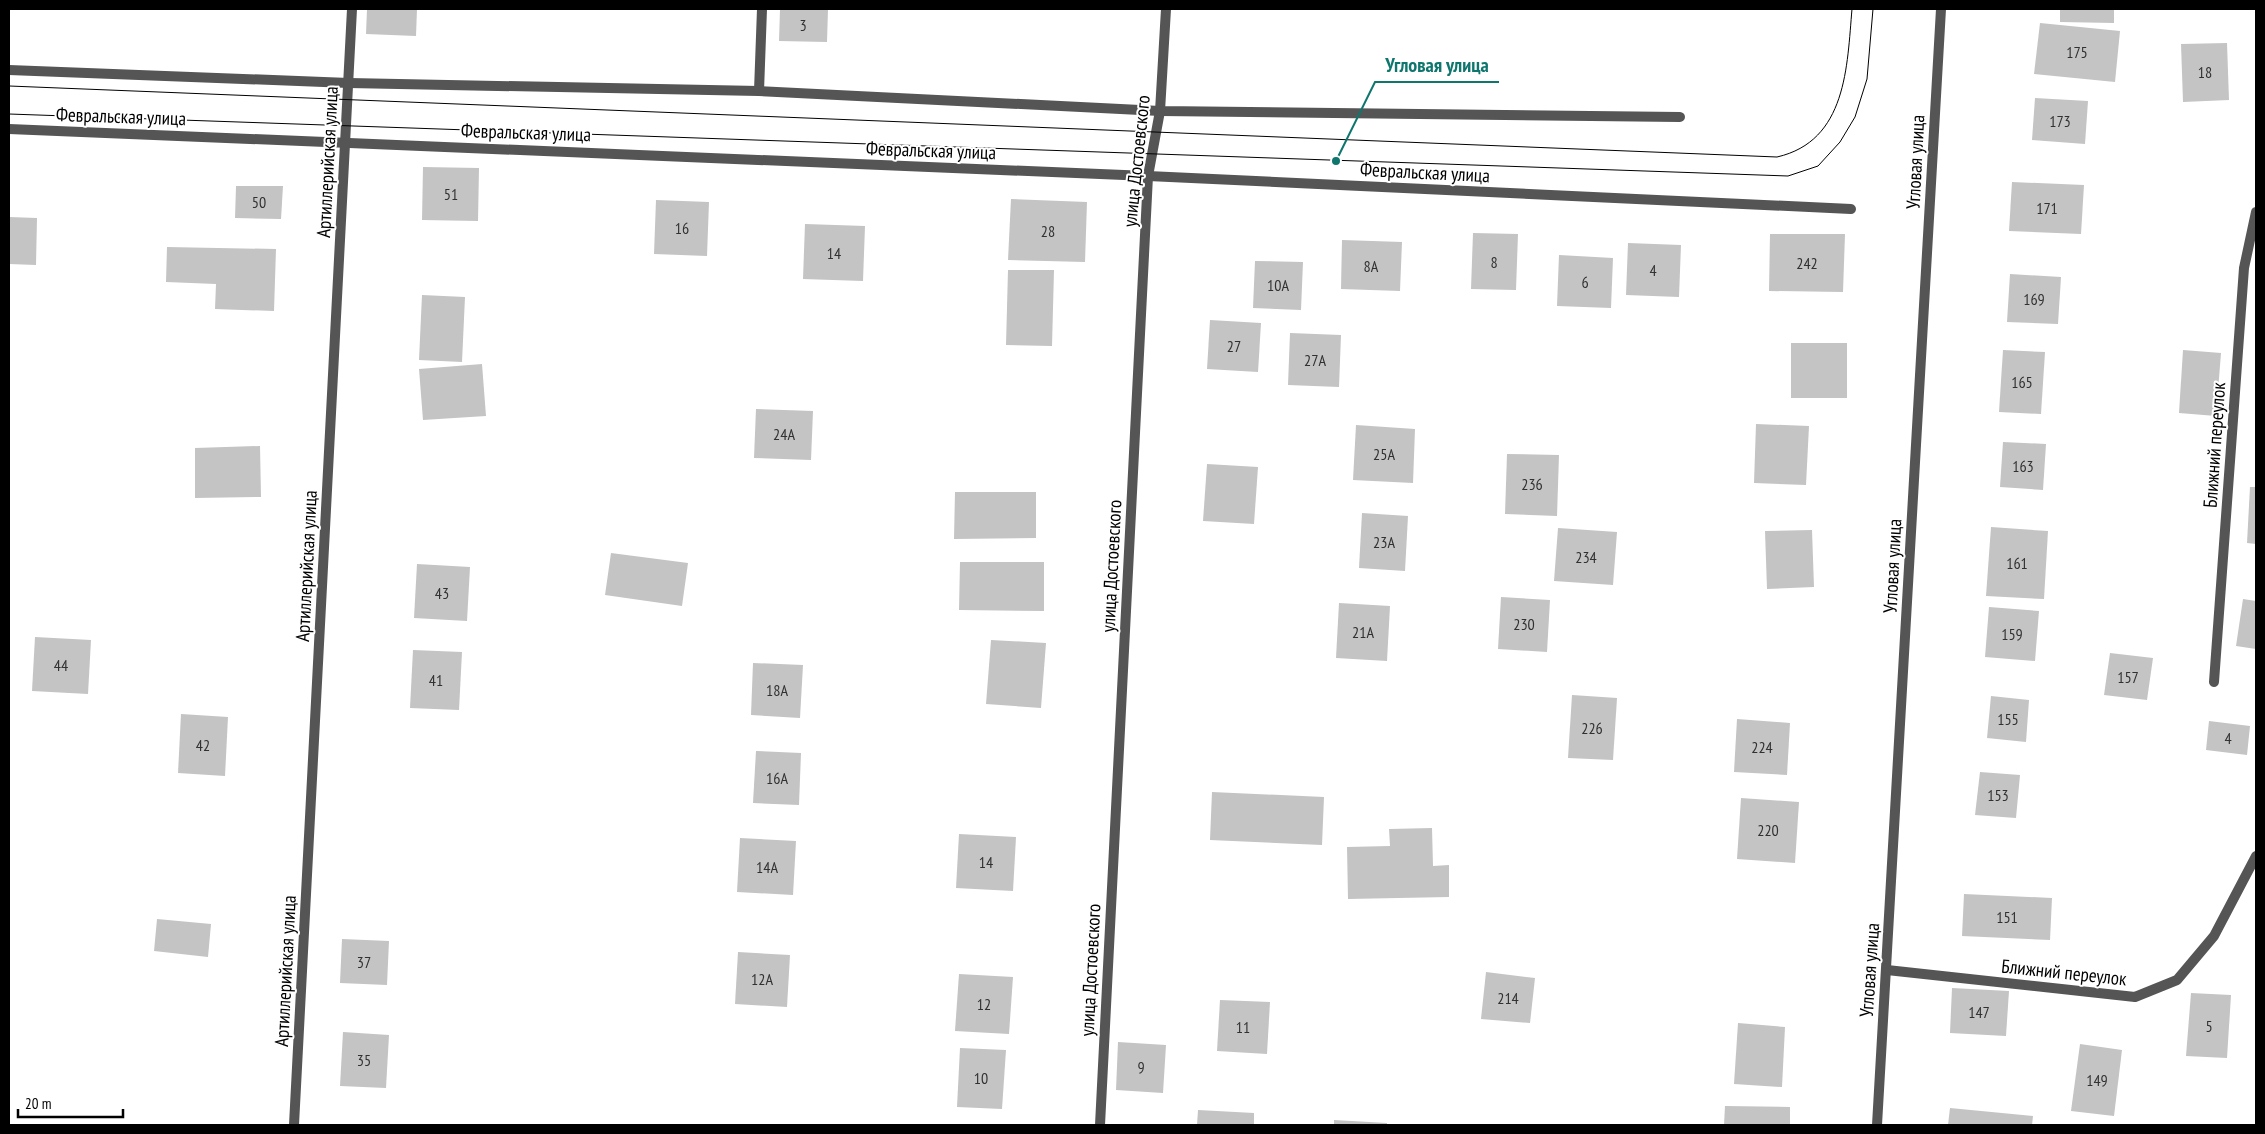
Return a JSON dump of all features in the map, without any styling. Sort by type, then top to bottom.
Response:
[{"type":"street","name":"Артиллерийская улица","points":[[294,1125],[352,9]]},
{"type":"street","points":[[759,91],[762,9]]},
{"type":"street","name":"улица Достоевского","points":[[1100,1125],[1148,176],[1160,111],[1166,9]]},
{"type":"street","name":"Угловая улица","points":[[1877,1125],[1941,9]]},
{"type":"street","points":[[9,70],[349,83],[759,91],[1160,111],[1680,117]]},
{"type":"street","name":"Февральская улица","points":[[9,129],[1148,176],[1851,209]]},
{"type":"street","name":"Ближний переулок","points":[[2214,682],[2244,268],[2256,212]]},
{"type":"street","name":"Ближний переулок","points":[[1887,970],[2135,997],[2177,980],[2214,936],[2256,856]]},
{"type":"building","points":[[367,9],[417,9],[416,36],[366,34]]},
{"type":"building","points":[[780,9],[828,9],[827,42],[779,41]]},
{"type":"building","points":[[2060,9],[2114,9],[2114,23],[2060,22]]},
{"type":"building","points":[[2040,23],[2120,31],[2115,82],[2034,74]]},
{"type":"building","points":[[2227,43],[2229,100],[2183,102],[2181,44]]},
{"type":"building","points":[[2035,98],[2088,101],[2085,144],[2032,140]]},
{"type":"building","points":[[423,167],[479,168],[478,221],[422,220]]},
{"type":"building","points":[[2012,182],[2084,185],[2081,234],[2009,231]]},
{"type":"building","points":[[236,186],[283,186],[281,219],[235,218]]},
{"type":"building","points":[[1011,199],[1087,202],[1085,262],[1008,260]]},
{"type":"building","points":[[656,200],[709,202],[707,256],[654,254]]},
{"type":"building","points":[[9,217],[37,218],[36,265],[9,264]]},
{"type":"building","points":[[805,224],[865,226],[863,281],[803,279]]},
{"type":"building","points":[[1473,233],[1518,234],[1516,290],[1471,289]]},
{"type":"building","points":[[1770,234],[1845,234],[1843,292],[1769,291]]},
{"type":"building","points":[[1342,240],[1402,242],[1400,291],[1341,289]]},
{"type":"building","points":[[1628,243],[1681,245],[1679,297],[1626,295]]},
{"type":"building","points":[[167,247],[276,249],[274,311],[215,309],[216,284],[166,282]]},
{"type":"building","points":[[1559,255],[1613,258],[1611,308],[1557,306]]},
{"type":"building","points":[[1255,261],[1303,262],[1301,310],[1253,308]]},
{"type":"building","points":[[1008,270],[1054,270],[1052,346],[1006,345]]},
{"type":"building","points":[[2010,274],[2061,277],[2058,324],[2007,322]]},
{"type":"building","points":[[422,295],[465,297],[462,362],[419,360]]},
{"type":"building","points":[[1210,320],[1261,323],[1258,372],[1207,369]]},
{"type":"building","points":[[1290,333],[1341,335],[1339,387],[1288,385]]},
{"type":"building","points":[[1791,343],[1847,343],[1847,398],[1791,398]]},
{"type":"building","points":[[2003,350],[2045,352],[2041,414],[1999,412]]},
{"type":"building","points":[[2183,350],[2221,353],[2216,416],[2179,413]]},
{"type":"building","points":[[482,364],[486,416],[423,420],[419,369]]},
{"type":"building","points":[[756,409],[813,411],[811,460],[754,458]]},
{"type":"building","points":[[1756,424],[1809,426],[1806,485],[1754,483]]},
{"type":"building","points":[[1356,425],[1415,429],[1413,483],[1353,480]]},
{"type":"building","points":[[2003,442],[2046,444],[2043,490],[2000,487]]},
{"type":"building","points":[[260,446],[261,497],[195,498],[195,448]]},
{"type":"building","points":[[1507,454],[1559,455],[1557,516],[1505,514]]},
{"type":"building","points":[[1207,464],[1258,467],[1254,524],[1203,521]]},
{"type":"building","points":[[2250,487],[2256,487],[2256,544],[2247,543]]},
{"type":"building","points":[[955,492],[1036,492],[1036,538],[954,539]]},
{"type":"building","points":[[1362,513],[1408,516],[1405,571],[1359,568]]},
{"type":"building","points":[[1991,527],[2048,531],[2044,599],[1986,596]]},
{"type":"building","points":[[1558,528],[1617,532],[1613,585],[1554,581]]},
{"type":"building","points":[[1812,530],[1814,587],[1767,589],[1765,531]]},
{"type":"building","points":[[611,553],[688,563],[682,606],[605,595]]},
{"type":"building","points":[[960,562],[1044,562],[1044,611],[959,610]]},
{"type":"building","points":[[417,564],[470,567],[467,621],[414,618]]},
{"type":"building","points":[[1501,597],[1550,600],[1547,652],[1498,649]]},
{"type":"building","points":[[2243,599],[2256,601],[2256,649],[2236,646]]},
{"type":"building","points":[[1339,603],[1390,606],[1387,661],[1336,658]]},
{"type":"building","points":[[1989,607],[2039,611],[2035,661],[1985,657]]},
{"type":"building","points":[[35,637],[91,640],[88,694],[32,691]]},
{"type":"building","points":[[991,640],[1046,643],[1041,708],[986,704]]},
{"type":"building","points":[[413,650],[462,652],[459,710],[410,708]]},
{"type":"building","points":[[2110,653],[2153,658],[2147,700],[2104,695]]},
{"type":"building","points":[[753,663],[803,665],[800,718],[751,715]]},
{"type":"building","points":[[1572,695],[1617,698],[1613,760],[1568,758]]},
{"type":"building","points":[[1991,696],[2029,700],[2026,742],[1987,738]]},
{"type":"building","points":[[181,714],[228,717],[225,776],[178,773]]},
{"type":"building","points":[[1737,719],[1790,723],[1787,775],[1734,772]]},
{"type":"building","points":[[2209,721],[2250,726],[2247,755],[2206,750]]},
{"type":"building","points":[[756,751],[801,753],[799,805],[753,803]]},
{"type":"building","points":[[1980,772],[2020,775],[2016,818],[1975,815]]},
{"type":"building","points":[[1212,792],[1324,797],[1322,845],[1210,840]]},
{"type":"building","points":[[1741,798],[1799,802],[1795,863],[1737,859]]},
{"type":"building","points":[[1432,828],[1433,866],[1449,865],[1449,897],[1348,899],[1347,847],[1390,846],[1389,829]]},
{"type":"building","points":[[959,834],[1016,837],[1013,891],[956,888]]},
{"type":"building","points":[[740,838],[796,841],[793,895],[737,892]]},
{"type":"building","points":[[1964,894],[2052,898],[2050,940],[1962,936]]},
{"type":"building","points":[[157,919],[211,924],[208,957],[154,951]]},
{"type":"building","points":[[342,939],[389,941],[387,985],[340,983]]},
{"type":"building","points":[[738,952],[790,955],[787,1007],[735,1004]]},
{"type":"building","points":[[1486,972],[1535,978],[1530,1023],[1481,1019]]},
{"type":"building","points":[[959,974],[1013,977],[1009,1034],[955,1031]]},
{"type":"building","points":[[1952,988],[2009,991],[2006,1036],[1950,1033]]},
{"type":"building","points":[[2191,993],[2231,995],[2227,1058],[2186,1056]]},
{"type":"building","points":[[1220,1000],[1270,1002],[1267,1054],[1217,1051]]},
{"type":"building","points":[[1738,1023],[1785,1027],[1782,1087],[1734,1084]]},
{"type":"building","points":[[343,1032],[389,1035],[386,1088],[340,1086]]},
{"type":"building","points":[[1118,1042],[1166,1045],[1163,1093],[1116,1090]]},
{"type":"building","points":[[2080,1044],[2122,1050],[2114,1116],[2071,1111]]},
{"type":"building","points":[[960,1048],[1006,1050],[1002,1109],[957,1107]]},
{"type":"building","points":[[1725,1106],[1790,1107],[1790,1125],[1724,1125]]},
{"type":"building","points":[[1950,1108],[2033,1116],[2032,1125],[1948,1125]]},
{"type":"building","points":[[1198,1110],[1254,1113],[1254,1125],[1197,1125]]},
{"type":"building","points":[[1334,1120],[1387,1123],[1387,1125],[1334,1125]]},
{"type":"tram line","points":[[9,86],[1777,157],[1800,148],[1818,135],[1830,118],[1839,98],[1845,77],[1852,9]]},
{"type":"tram line","points":[[9,114],[1788,176],[1818,166],[1840,142],[1855,117],[1867,79],[1873,9]]},
{"type":"place","name":"Угловая улица","points":[[1336,161]]}]
